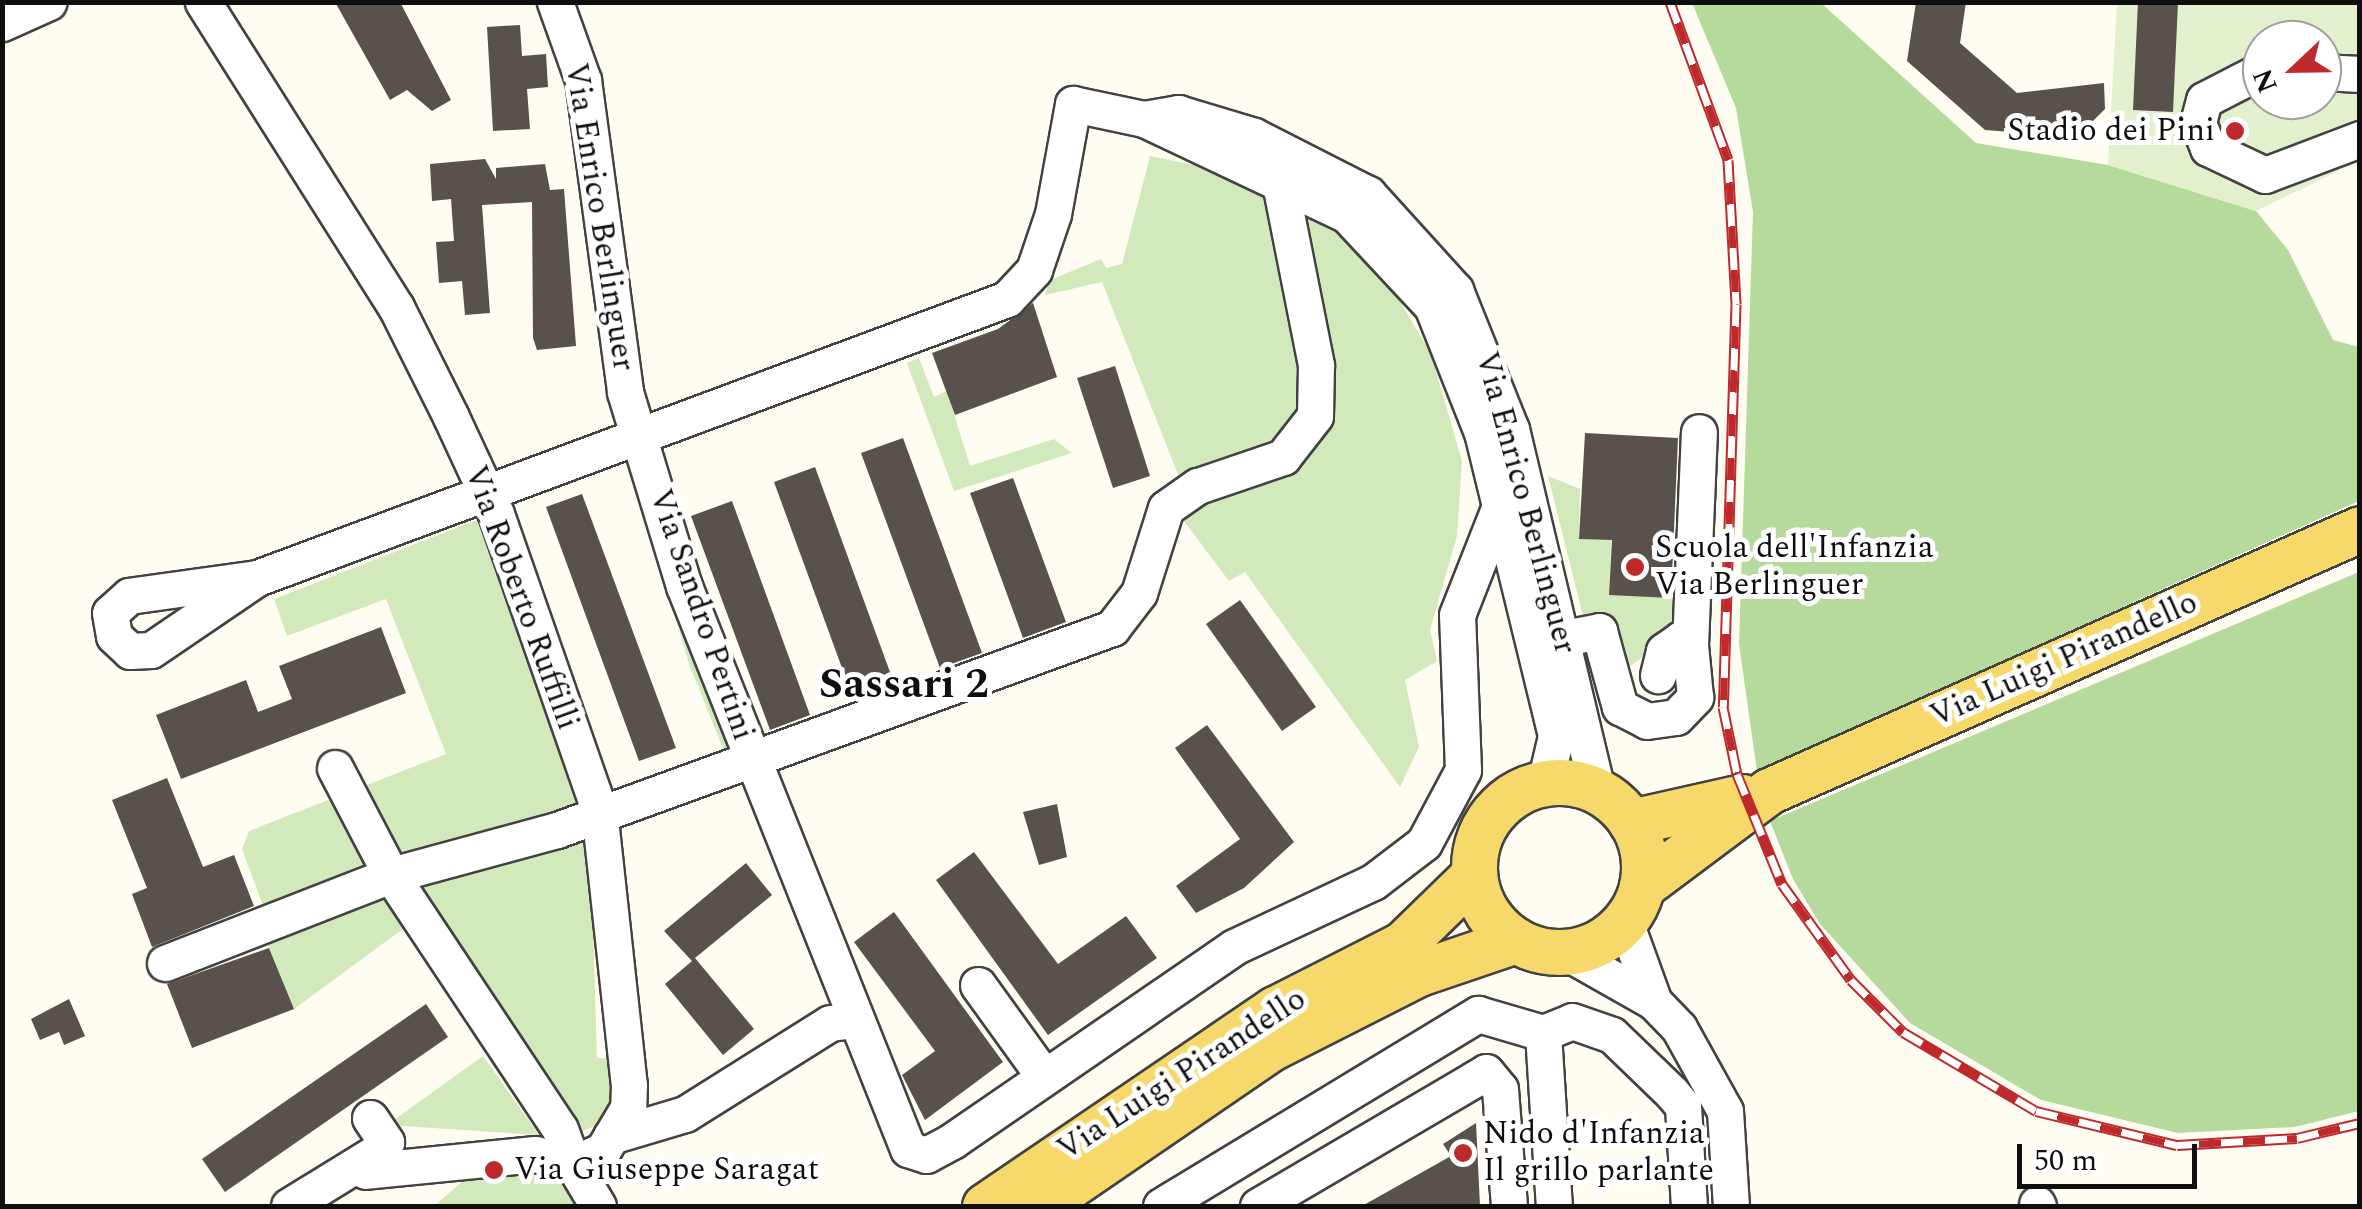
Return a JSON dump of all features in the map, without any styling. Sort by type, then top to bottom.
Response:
[{"type":"main road","name":"Via Luigi Pirandello","points":[[1631,822],[1769,791],[2360,529]]},
{"type":"main road","points":[[1545,782],[1596,790],[1631,822],[1633,904],[1566,952],[1516,940],[1492,920],[1474,876],[1484,826],[1500,805],[1545,782]]},
{"type":"main road","name":"Via Luigi Pirandello","points":[[1633,904],[1769,791]]},
{"type":"main road","name":"Via Luigi Pirandello","points":[[985,1206],[1275,1009],[1402,944],[1474,876]]},
{"type":"main road","name":"Via Luigi Pirandello","points":[[1040,1206],[1269,1048],[1419,973],[1516,940]]},
{"type":"street","name":"Via Enrico Berlinguer","points":[[555,2],[583,80],[609,313],[642,432],[1007,299],[1034,270],[1053,214],[1072,104],[1166,110],[1254,136],[1368,194],[1456,290],[1501,395],[1564,638],[1596,790]]},
{"type":"street","name":"Via Roberto Ruffilli","points":[[202,8],[396,307],[483,490],[599,810],[629,1085],[611,1136]]},
{"type":"street","points":[[2242,80],[2204,100],[2198,123],[2208,148],[2265,175],[2360,139]]},
{"type":"street","name":"Via Enrico Berlinguer","points":[[1166,110],[1191,148],[1279,178],[1376,239],[1432,306],[1500,506],[1556,736],[1545,782]]},
{"type":"street","name":"Via Sandro Pertini","points":[[642,432],[684,586],[748,756],[1112,628],[1139,592],[1166,508],[1300,445],[1315,416],[1316,364],[1279,178]]},
{"type":"street","points":[[257,578],[642,432]]},
{"type":"street","points":[[1564,638],[1600,631],[1620,707],[1647,721],[1676,716],[1695,697],[1690,645],[1700,432]]},
{"type":"street","points":[[165,963],[391,875],[599,810],[748,756],[908,1149],[926,1155],[1234,948],[1372,882],[1424,843],[1463,770],[1457,614],[1500,506]]},
{"type":"street","points":[[1658,675],[1664,651],[1681,639],[1690,645]]},
{"type":"street","points":[[335,768],[391,875],[560,1129],[573,1164],[598,1206]]},
{"type":"street","points":[[1633,904],[1654,1002]]},
{"type":"street","points":[[1566,952],[1654,1002],[1679,1028],[1726,1111],[1731,1206]]},
{"type":"street","points":[[978,985],[1043,1075]]},
{"type":"street","points":[[1161,1206],[1478,1014],[1543,1033],[1572,1020],[1612,1035],[1683,1106],[1689,1206]]},
{"type":"street","points":[[573,1164],[611,1136],[685,1114],[830,1023],[854,1020]]},
{"type":"street","points":[[1543,1033],[1554,1206]]},
{"type":"street","points":[[1258,1206],[1486,1072],[1500,1089],[1509,1206]]},
{"type":"street","points":[[629,1085],[685,1114]]},
{"type":"street","points":[[370,1118],[386,1142],[375,1165]]},
{"type":"street","points":[[289,1206],[375,1165],[535,1154],[573,1164]]},
{"type":"green space","points":[[1692,3],[1821,3],[1976,143],[2108,165],[2256,211],[2288,250],[2333,340],[2359,347],[2359,501],[1757,771],[1739,644],[1753,212],[1736,108]]},
{"type":"green space","name":"Stadio dei Pini","points":[[2117,3],[2359,3],[2359,161],[2256,211],[2108,165]]},
{"type":"green space","points":[[1150,156],[1229,172],[1275,199],[1305,404],[1289,435],[1179,477],[1102,282],[1045,295],[1050,280],[1101,259],[1106,268],[1122,264]]},
{"type":"green space","points":[[1298,214],[1336,229],[1388,281],[1431,354],[1462,461],[1457,536],[1430,630],[1437,661],[1405,680],[1419,747],[1400,787],[1245,572],[1229,581],[1181,517],[1291,464],[1318,441],[1331,412],[1327,324]]},
{"type":"green space","points":[[919,358],[934,397],[947,391],[970,466],[1054,439],[1072,453],[954,491],[907,363]]},
{"type":"green space","points":[[634,472],[735,747],[724,751],[689,664]]},
{"type":"green space","points":[[1548,476],[1580,489],[1579,539],[1611,540],[1609,594],[1678,598],[1681,629],[1629,667],[1584,620]]},
{"type":"green space","points":[[477,520],[579,804],[401,866],[354,790],[446,754],[386,599],[287,636],[274,599]]},
{"type":"green space","points":[[2359,572],[2359,1111],[2295,1127],[2178,1133],[2041,1100],[1910,1023],[1820,924],[1793,879],[1770,821]]},
{"type":"green space","points":[[341,795],[388,872],[267,916],[242,849],[249,831]]},
{"type":"green space","points":[[590,827],[597,1058],[613,1058],[614,1103],[602,1123],[573,1135],[413,889]]},
{"type":"green space","points":[[400,893],[411,923],[294,1009],[267,942]]},
{"type":"green space","points":[[483,1056],[539,1135],[387,1125]]},
{"type":"green space","points":[[520,1172],[564,1182],[582,1206],[434,1206],[464,1180]]},
{"type":"building","points":[[335,2],[400,2],[451,100],[432,111],[407,90],[390,100]]},
{"type":"building","points":[[1916,2],[1966,2],[1960,43],[2017,93],[2104,83],[2105,109],[2077,137],[1985,130],[1907,61]]},
{"type":"building","points":[[2138,2],[2178,2],[2173,112],[2133,110]]},
{"type":"building","points":[[520,25],[522,56],[546,54],[548,87],[527,89],[530,129],[493,131],[487,27]]},
{"type":"building","points":[[485,159],[496,179],[496,168],[545,164],[550,190],[564,189],[576,346],[537,350],[533,338],[532,202],[482,205],[490,313],[465,315],[462,281],[439,283],[436,242],[454,241],[451,199],[432,201],[430,164]]},
{"type":"building","points":[[1033,303],[1057,377],[955,415],[932,353],[998,329]]},
{"type":"building","points":[[1115,366],[1150,476],[1113,488],[1077,378]]},
{"type":"building","points":[[1585,433],[1678,438],[1671,598],[1609,595],[1612,540],[1579,539]]},
{"type":"building","points":[[903,438],[982,653],[940,668],[861,453]]},
{"type":"building","points":[[815,467],[894,683],[853,698],[774,482]]},
{"type":"building","points":[[1013,478],[1066,622],[1023,638],[970,493]]},
{"type":"building","points":[[582,494],[676,748],[639,761],[546,507]]},
{"type":"building","points":[[732,501],[810,715],[770,730],[691,516]]},
{"type":"building","points":[[1240,600],[1316,707],[1282,731],[1206,624]]},
{"type":"building","points":[[381,627],[406,693],[181,779],[156,715],[246,680],[258,712],[292,699],[279,666]]},
{"type":"building","points":[[1207,725],[1294,842],[1244,888],[1196,913],[1176,886],[1240,839],[1175,748]]},
{"type":"building","points":[[167,778],[203,867],[234,855],[254,906],[152,947],[132,894],[147,888],[112,800]]},
{"type":"building","points":[[1057,804],[1067,857],[1039,865],[1023,812]]},
{"type":"building","points":[[974,852],[1058,964],[1126,916],[1157,958],[1048,1035],[936,880]]},
{"type":"building","points":[[746,863],[772,895],[695,958],[754,1029],[723,1055],[665,984],[692,961],[664,931]]},
{"type":"building","points":[[894,912],[1003,1062],[925,1120],[902,1075],[935,1051],[854,942]]},
{"type":"building","points":[[269,948],[294,1009],[192,1048],[167,984]]},
{"type":"building","points":[[69,999],[85,1036],[64,1045],[59,1032],[40,1040],[31,1019]]},
{"type":"building","points":[[426,1004],[448,1037],[225,1192],[202,1159]]},
{"type":"building","points":[[1476,1123],[1480,1206],[1362,1206],[1451,1156],[1443,1144]]},
{"type":"railway","points":[[1670,2],[1728,160],[1736,304],[1723,707],[1737,774],[1782,884],[1851,980],[1903,1032],[2036,1111],[2177,1145],[2297,1138],[2360,1123]]},
{"type":"place","name":"Stadio dei Pini","points":[[2235,131]]},
{"type":"place","name":"Scuola dell'Infanzia Via Berlinguer","points":[[1635,567]]},
{"type":"place","name":"Nido d'Infanzia Il grillo parlante","points":[[1463,1153]]},
{"type":"place","name":"Via Giuseppe Saragat","points":[[494,1170]]},
{"type":"district","name":"Sassari 2","points":[[904,685]]}]
